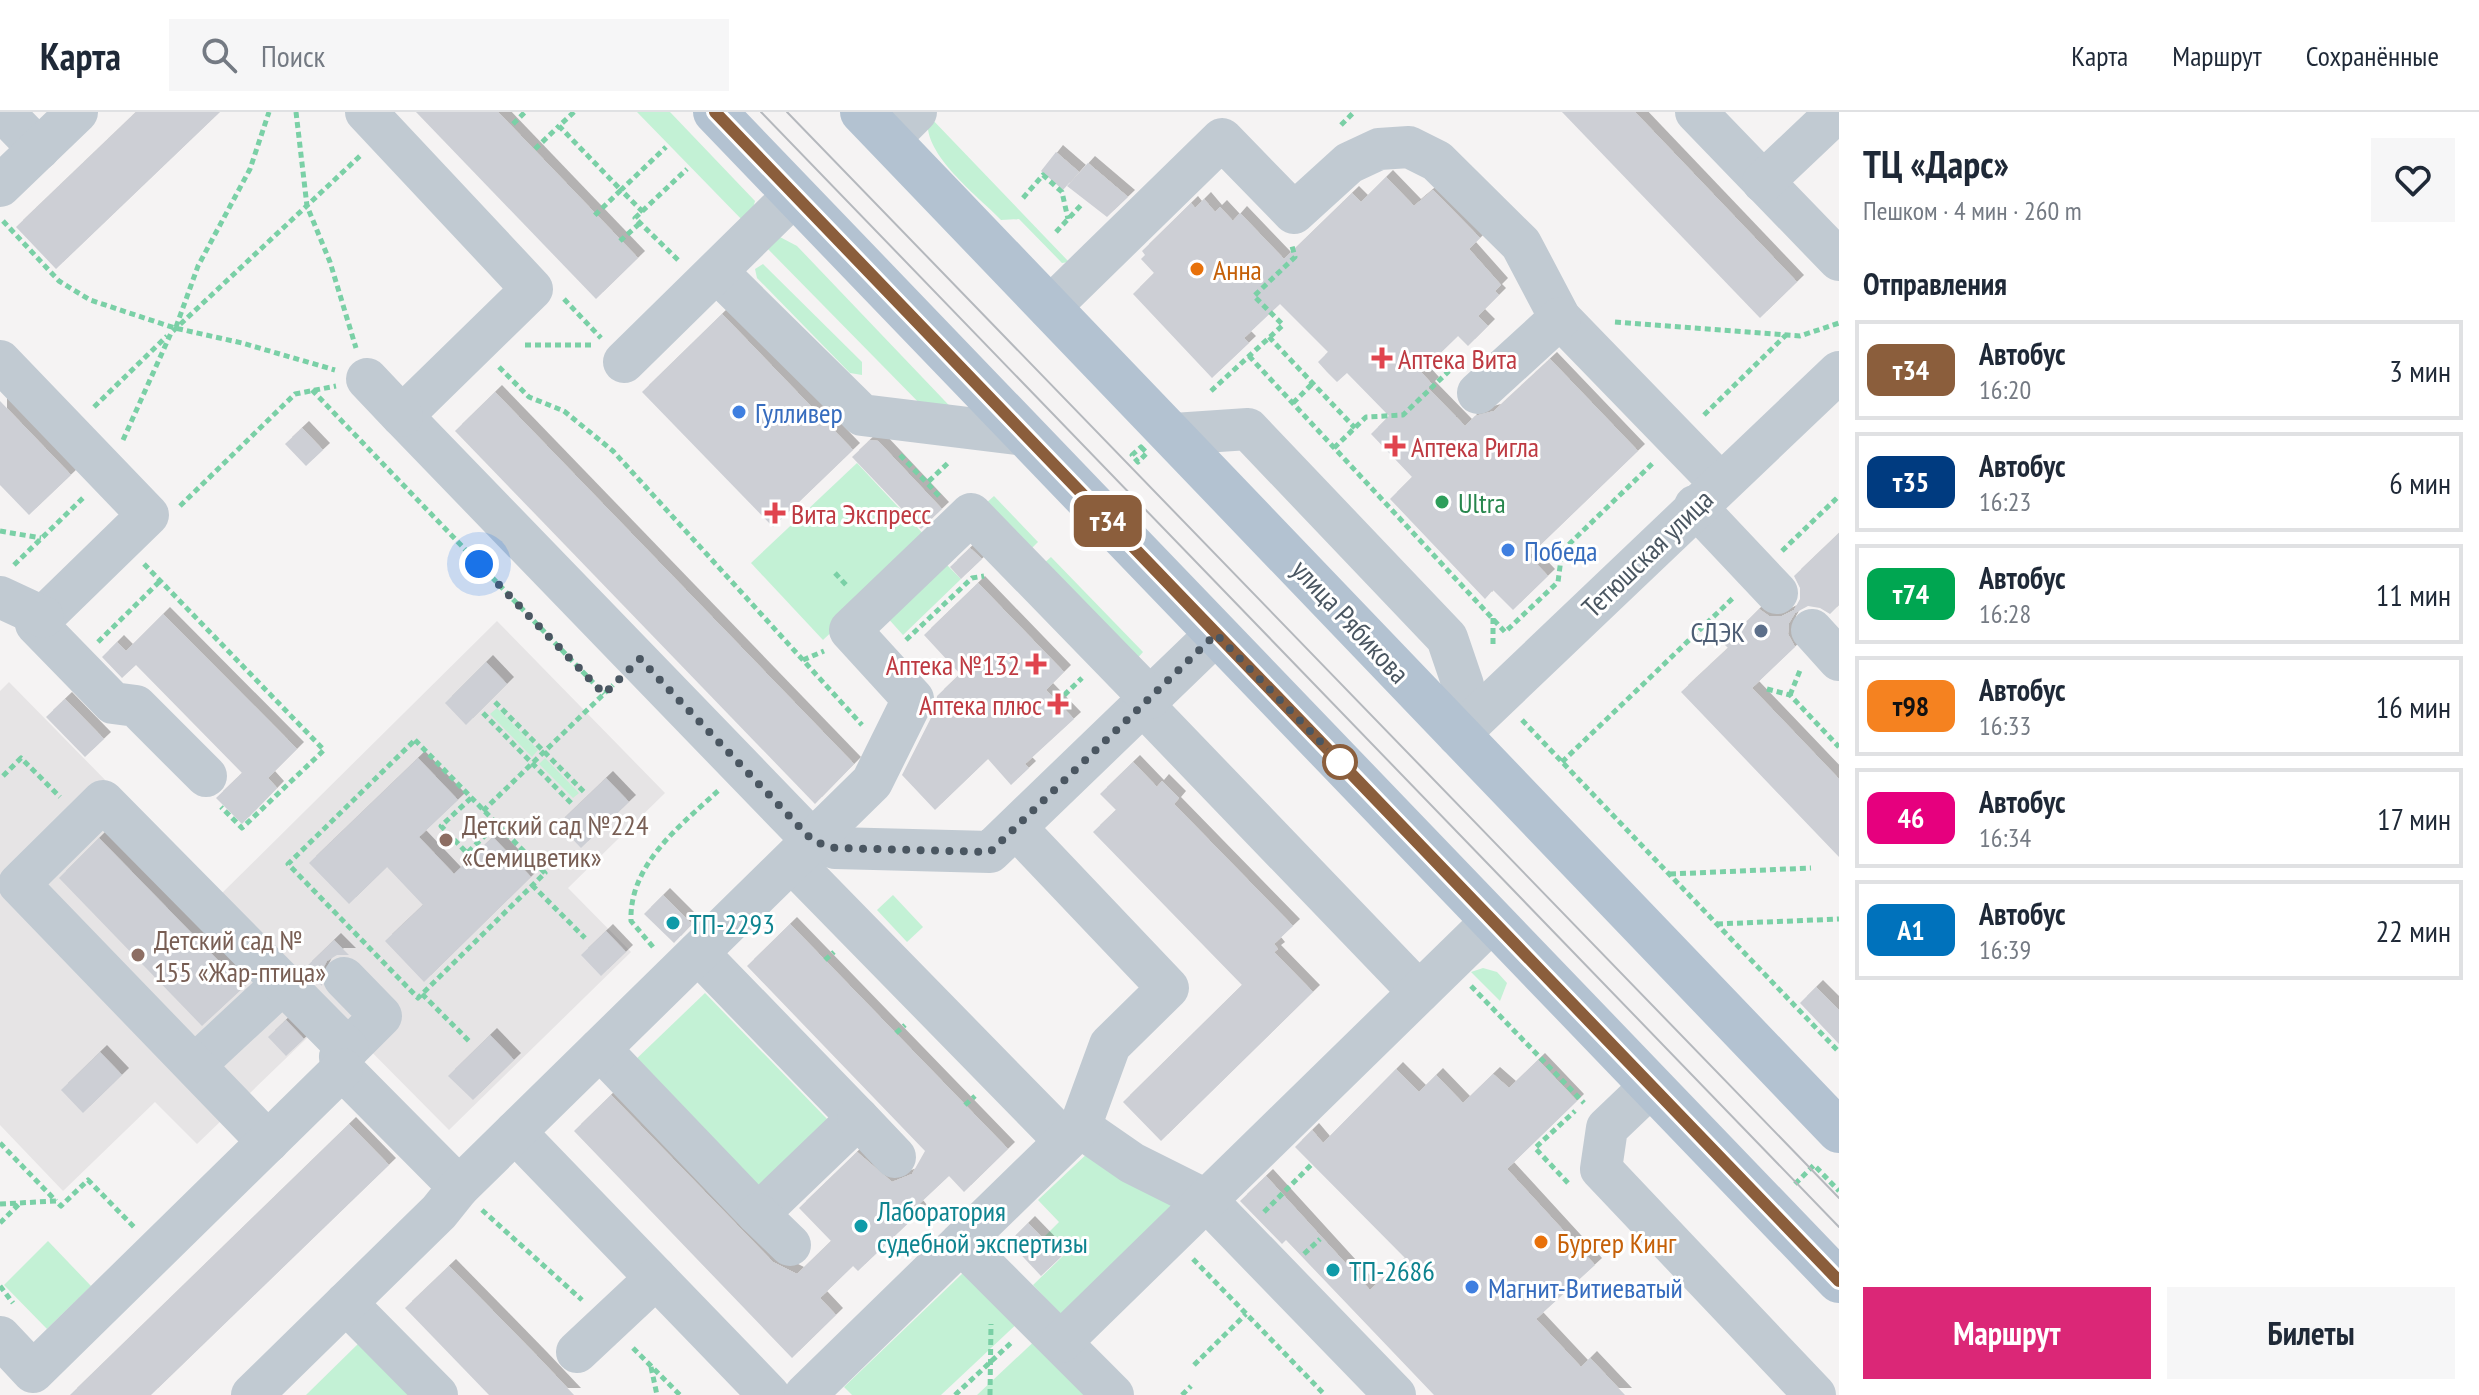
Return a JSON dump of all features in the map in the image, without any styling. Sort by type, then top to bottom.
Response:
[{"type":"main road","points":[[715,112],[1839,1281]]},
{"type":"main road","name":"улица Рябикова","points":[[889,121],[1049,308],[1174,434],[1458,735],[1826,1148]]},
{"type":"street","points":[[3,112],[39,149]]},
{"type":"street","points":[[0,186],[77,112]]},
{"type":"street","points":[[1696,112],[1839,260]]},
{"type":"street","points":[[1763,182],[1837,112]]},
{"type":"street","points":[[376,122],[532,289],[402,416]]},
{"type":"street","points":[[1049,308],[1222,139],[1294,213],[1332,176],[1365,155],[1394,146],[1422,152],[1447,168],[1521,244],[1560,318],[1677,440],[1708,495],[1768,583]]},
{"type":"street","points":[[624,362],[794,195]]},
{"type":"street","points":[[710,279],[862,415],[1025,435]]},
{"type":"street","points":[[1478,393],[1560,318]]},
{"type":"street","points":[[0,361],[148,515],[36,624],[113,703],[136,706],[206,776]]},
{"type":"street","name":"Тетюшская улица","points":[[1458,735],[1839,372]]},
{"type":"street","points":[[367,379],[743,767],[802,851],[1072,1134],[1206,1200],[1395,1395]]},
{"type":"street","points":[[1174,434],[1248,429],[1447,638],[1463,685],[1458,735]]},
{"type":"street","points":[[262,1392],[346,1303],[439,1212],[459,1187],[872,782],[913,699],[850,630],[971,514],[1419,992]]},
{"type":"street","points":[[4,584],[43,617]]},
{"type":"street","points":[[802,851],[835,848],[990,852],[1216,634]]},
{"type":"street","points":[[268,1142],[19,884],[103,801],[283,983],[345,1059],[459,1187]]},
{"type":"street","points":[[805,1395],[1072,1134],[1110,1045],[1168,988],[1016,828]]},
{"type":"street","points":[[1049,1330],[1170,1235],[1492,921]]},
{"type":"street","points":[[688,963],[858,1118],[895,1157]]},
{"type":"street","points":[[0,1337],[33,1372],[268,1142],[381,1016],[344,978]]},
{"type":"street","points":[[195,1065],[283,983]]},
{"type":"street","points":[[600,1049],[790,1245]]},
{"type":"street","points":[[1651,1086],[1607,1128],[1601,1169],[1815,1395]]},
{"type":"street","points":[[758,1214],[858,1118]]},
{"type":"street","points":[[515,1132],[769,1395]]},
{"type":"street","points":[[961,1243],[1113,1395]]},
{"type":"street","points":[[577,1352],[656,1278]]},
{"type":"street","points":[[346,1303],[437,1395]]},
{"type":"path","points":[[4,584],[41,538],[108,473],[173,331],[198,266],[250,169],[269,112]]},
{"type":"path","points":[[296,112],[307,206],[330,262],[367,379]]},
{"type":"path","points":[[513,124],[525,112]]},
{"type":"path","points":[[535,149],[574,112]]},
{"type":"path","points":[[68,432],[307,206],[376,122]]},
{"type":"path","points":[[559,126],[643,212]]},
{"type":"path","points":[[594,216],[666,147]]},
{"type":"path","points":[[687,169],[635,218],[710,279]]},
{"type":"path","points":[[1023,198],[1043,175],[1062,192],[1068,219]]},
{"type":"path","points":[[1056,232],[1083,203]]},
{"type":"path","points":[[0,218],[59,281],[90,300],[173,331],[242,343],[367,379]]},
{"type":"path","points":[[620,241],[640,223]]},
{"type":"path","points":[[1211,391],[1283,325],[1254,296],[1295,257],[1291,244]]},
{"type":"path","points":[[476,344],[609,346],[555,290]]},
{"type":"path","points":[[1560,318],[1800,336],[1839,323]]},
{"type":"path","points":[[1493,618],[1493,644],[1558,582],[1562,551],[1786,335]]},
{"type":"path","points":[[1269,337],[1355,428]]},
{"type":"path","points":[[1249,356],[1505,632]]},
{"type":"path","points":[[170,515],[295,394],[367,379]]},
{"type":"path","points":[[1293,403],[1313,383]]},
{"type":"path","points":[[312,390],[604,694]]},
{"type":"path","points":[[529,397],[564,411],[593,432],[887,752]]},
{"type":"path","points":[[944,502],[927,483],[959,452]]},
{"type":"path","points":[[1562,762],[1768,583],[1839,496]]},
{"type":"path","points":[[0,531],[41,538]]},
{"type":"path","points":[[122,540],[324,750],[242,828],[204,791],[206,776]]},
{"type":"path","points":[[881,664],[972,578],[1026,571]]},
{"type":"path","points":[[75,665],[160,581]]},
{"type":"path","points":[[803,660],[830,649]]},
{"type":"path","points":[[483,811],[640,659]]},
{"type":"path","points":[[1767,689],[1790,695],[1839,747]]},
{"type":"path","points":[[1498,696],[1839,1052]]},
{"type":"path","points":[[495,702],[584,792]]},
{"type":"path","points":[[483,713],[572,804]]},
{"type":"path","points":[[415,740],[471,798],[545,873],[418,998],[288,864],[415,740]]},
{"type":"path","points":[[3,776],[21,758],[83,820]]},
{"type":"path","points":[[688,963],[631,921],[633,893],[648,863],[667,839],[743,767]]},
{"type":"path","points":[[471,798],[441,826],[467,853],[497,824]]},
{"type":"path","points":[[1669,874],[1811,868]]},
{"type":"path","points":[[532,885],[585,938]]},
{"type":"path","points":[[1716,924],[1839,919]]},
{"type":"path","points":[[422,994],[470,1042]]},
{"type":"path","points":[[0,1143],[61,1206],[88,1180],[157,1251]]},
{"type":"path","points":[[1826,1148],[1839,1191]]},
{"type":"path","points":[[1240,1235],[1313,1163]]},
{"type":"path","points":[[459,1187],[680,1395]]},
{"type":"path","points":[[0,1204],[56,1201]]},
{"type":"path","points":[[0,1223],[21,1203]]},
{"type":"path","points":[[1170,1235],[1325,1395]]},
{"type":"path","points":[[990,1395],[991,1272]]},
{"type":"path","points":[[1194,1365],[1246,1314]]},
{"type":"path","points":[[955,1395],[990,1362],[1049,1330]]},
{"type":"path","points":[[651,1366],[657,1395]]},
{"type":"path","points":[[1182,1395],[1191,1386]]},
{"type":"shaded area","points":[[497,621],[665,793],[568,888],[631,952],[449,1130],[333,1013],[197,1144],[155,1102],[63,1191],[0,1125],[0,691],[9,682],[219,896]]},
{"type":"green space","points":[[637,112],[670,112],[755,201],[748,226]]},
{"type":"green space","points":[[929,116],[1069,262],[1062,263],[1019,219],[1001,220],[965,186],[932,144],[928,130]]},
{"type":"green space","points":[[778,236],[797,246],[964,421],[932,416],[765,246]]},
{"type":"green space","points":[[763,264],[862,362],[862,375],[850,373],[757,278],[755,269]]},
{"type":"green space","points":[[857,463],[929,540],[823,640],[751,563]]},
{"type":"green space","points":[[994,496],[1038,542],[1029,551],[984,505]]},
{"type":"green space","points":[[1051,557],[1143,652],[1134,662],[1041,566]]},
{"type":"green space","points":[[942,560],[961,579],[903,635],[885,615]]},
{"type":"green space","points":[[497,708],[538,750],[532,757],[490,714]]},
{"type":"green space","points":[[545,758],[579,793],[573,798],[539,764]]},
{"type":"green space","points":[[893,895],[923,927],[907,942],[877,910]]},
{"type":"green space","points":[[1483,968],[1497,972],[1507,983],[1500,1001],[1471,972]]},
{"type":"green space","points":[[705,993],[828,1120],[755,1192],[631,1064]]},
{"type":"green space","points":[[1091,1150],[1183,1206],[1067,1321],[1033,1285],[1063,1256],[1044,1237],[1059,1222],[1038,1200]]},
{"type":"green space","points":[[48,1241],[91,1286],[47,1329],[4,1285]]},
{"type":"green space","points":[[964,1272],[1024,1317],[941,1395],[852,1395],[844,1387]]},
{"type":"green space","points":[[1041,1335],[1098,1395],[977,1395]]},
{"type":"green space","points":[[362,1340],[416,1395],[306,1395]]},
{"type":"building","points":[[136,112],[220,112],[56,269],[16,227]]},
{"type":"building","points":[[416,112],[498,112],[638,258],[596,299]]},
{"type":"building","points":[[1562,112],[1635,112],[1797,282],[1760,318]]},
{"type":"building","points":[[1056,152],[1079,172],[1063,190],[1041,171]]},
{"type":"building","points":[[1088,163],[1128,197],[1107,217],[1067,186]]},
{"type":"building","points":[[1386,177],[1414,206],[1433,190],[1480,238],[1469,249],[1501,285],[1495,291],[1499,295],[1478,316],[1488,326],[1468,346],[1458,336],[1421,372],[1432,384],[1428,388],[1465,426],[1475,416],[1494,411],[1550,359],[1638,451],[1529,556],[1548,576],[1513,610],[1493,590],[1485,599],[1390,499],[1412,477],[1371,434],[1389,416],[1347,373],[1337,382],[1327,372],[1318,362],[1328,352],[1280,304],[1244,338],[1249,343],[1212,378],[1133,294],[1154,273],[1141,259],[1145,255],[1142,251],[1191,203],[1195,208],[1204,199],[1215,212],[1220,207],[1233,221],[1240,213],[1284,259],[1352,193],[1361,202]]},
{"type":"building","name":"Гулливер","points":[[722,314],[853,450],[773,527],[642,392]]},
{"type":"building","points":[[495,392],[854,764],[815,804],[455,431]]},
{"type":"building","points":[[0,401],[71,475],[29,515],[0,485]]},
{"type":"building","points":[[302,428],[323,450],[306,466],[285,444]]},
{"type":"building","points":[[870,440],[878,441],[942,509],[921,529],[852,457]]},
{"type":"building","points":[[1839,533],[1839,605],[1830,614],[1808,606],[1795,613],[1789,623],[1788,634],[1795,647],[1752,688],[1839,779],[1839,857],[1681,692],[1728,648],[1724,644],[1759,609],[1769,616],[1782,616],[1794,610],[1800,599],[1800,588],[1794,576]]},
{"type":"building","points":[[970,548],[982,559],[961,579],[950,567]]},
{"type":"building","points":[[978,583],[1064,672],[1046,690],[1074,719],[1025,764],[1029,768],[1011,785],[988,759],[935,810],[902,775],[935,710],[937,696],[960,674],[924,635]]},
{"type":"building","points":[[163,614],[297,749],[268,778],[277,788],[242,824],[216,798],[242,773],[136,665],[122,678],[102,657],[117,642],[126,651]]},
{"type":"building","points":[[486,662],[507,684],[466,725],[445,703]]},
{"type":"building","points":[[65,699],[104,739],[85,757],[46,717]]},
{"type":"building","points":[[418,758],[458,800],[419,837],[454,874],[493,837],[531,877],[424,982],[385,941],[423,905],[387,867],[349,904],[309,863]]},
{"type":"building","points":[[1133,762],[1157,787],[1162,781],[1179,798],[1174,804],[1293,926],[1274,944],[1278,949],[1274,952],[1313,992],[1161,1141],[1123,1102],[1242,985],[1093,832],[1116,810],[1100,794]]},
{"type":"building","points":[[606,778],[629,802],[581,848],[558,824]]},
{"type":"building","points":[[99,838],[244,987],[202,1026],[59,878]]},
{"type":"building","name":"ТП-2293","points":[[663,895],[692,924],[674,943],[644,914]]},
{"type":"building","points":[[790,924],[1008,1149],[964,1192],[949,1176],[916,1207],[920,1212],[858,1271],[853,1266],[820,1298],[836,1315],[792,1358],[574,1131],[611,1095],[773,1262],[797,1274],[831,1241],[799,1208],[857,1152],[892,1182],[912,1174],[925,1151],[747,966]]},
{"type":"building","points":[[606,931],[626,952],[601,976],[581,955]]},
{"type":"building","points":[[334,940],[349,955],[337,955],[327,961],[321,972],[322,986],[305,968]]},
{"type":"building","points":[[1816,987],[1839,1010],[1839,1044],[1800,1003]]},
{"type":"building","points":[[286,1020],[304,1039],[286,1056],[268,1037]]},
{"type":"building","points":[[490,1035],[514,1060],[473,1100],[448,1076]]},
{"type":"building","points":[[100,1052],[122,1075],[83,1113],[61,1090]]},
{"type":"building","points":[[1538,1060],[1577,1101],[1507,1169],[1595,1265],[1536,1319],[1581,1367],[1590,1358],[1625,1395],[1434,1395],[1286,1240],[1282,1244],[1240,1201],[1266,1176],[1370,1290],[1405,1258],[1295,1147],[1312,1130],[1323,1143],[1396,1069],[1419,1092],[1436,1075],[1463,1103],[1493,1074],[1509,1088]]},
{"type":"building","points":[[349,1124],[389,1165],[151,1395],[70,1395]]},
{"type":"building","points":[[1028,1223],[1061,1257],[1041,1276],[1009,1242]]},
{"type":"building","points":[[449,1266],[574,1395],[489,1395],[405,1308]]},
{"type":"tram line","points":[[761,112],[1839,1227]]},
{"type":"tram line","points":[[787,112],[1839,1198]]},
{"type":"bus line","name":"т34","points":[[715,112],[1839,1281]]},
{"type":"place","name":"Анна","points":[[1197,269]]},
{"type":"place","name":"Аптека Вита","points":[[1382,358]]},
{"type":"place","name":"Гулливер","points":[[739,412]]},
{"type":"place","name":"Аптека Ригла","points":[[1395,446]]},
{"type":"place","name":"Ultra","points":[[1442,502]]},
{"type":"place","name":"Вита Экспресс","points":[[775,513]]},
{"type":"place","name":"Победа","points":[[1508,550]]},
{"type":"place","name":"СДЭК","points":[[1761,631]]},
{"type":"place","name":"Аптека №132","points":[[1036,664]]},
{"type":"place","name":"Аптека плюс","points":[[1058,704]]},
{"type":"place","name":"Детский сад №224 «Семицветик»","points":[[446,840]]},
{"type":"place","name":"ТП-2293","points":[[673,923]]},
{"type":"place","name":"Детский сад № 155 «Жар-птица»","points":[[138,955]]},
{"type":"place","name":"Лаборатория судебной экспертизы","points":[[861,1226]]},
{"type":"place","name":"Бургер Кинг","points":[[1541,1242]]},
{"type":"place","name":"ТП-2686","points":[[1333,1270]]},
{"type":"place","name":"Магнит-Витиеватый","points":[[1472,1287]]},
{"type":"route","points":[[479,564],[604,694],[640,659],[813,841],[835,848],[990,852],[1216,634],[1340,762]]}]
